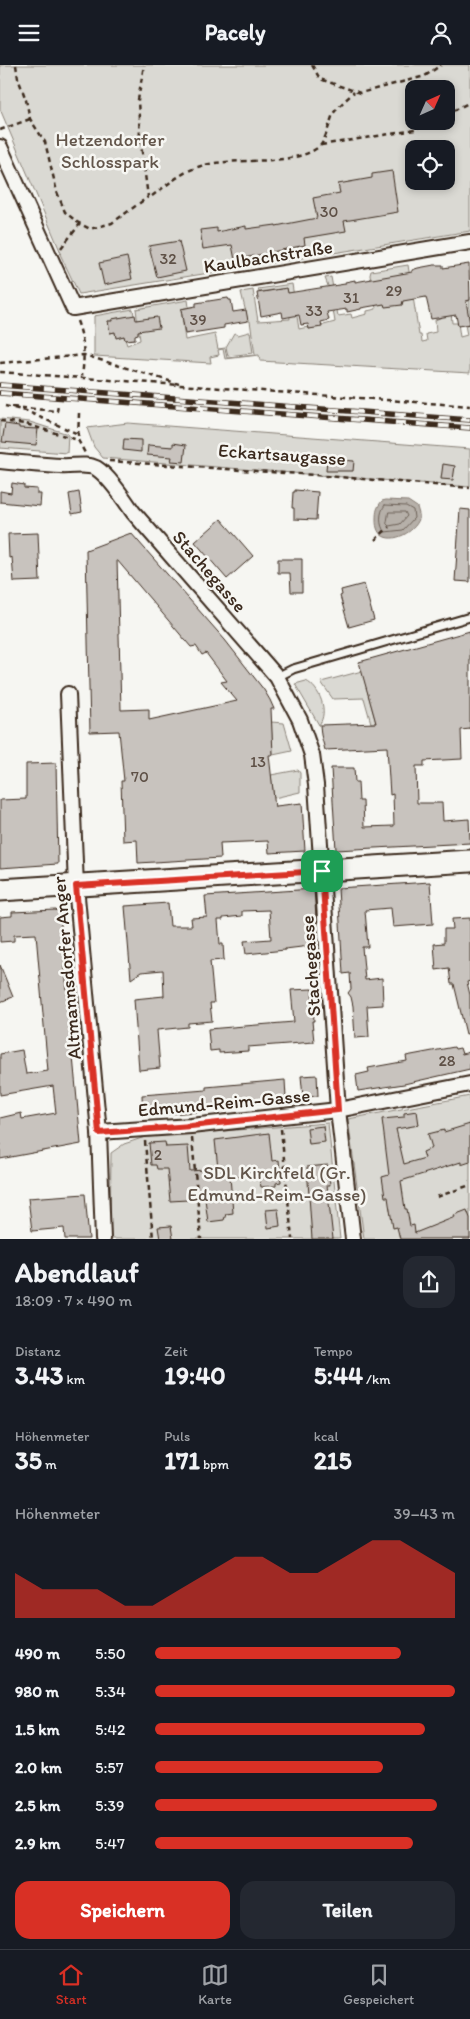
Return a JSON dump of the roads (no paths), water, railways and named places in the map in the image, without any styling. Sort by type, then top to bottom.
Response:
[{"type":"main road","points":[[0,891],[470,861]]},
{"type":"street","name":"Kaulbachstraße","points":[[0,147],[73,308],[470,241]]},
{"type":"street","name":"Stachegasse","points":[[0,461],[92,464],[117,490],[133,512],[277,677],[300,720],[312,755],[316,785],[338,1110],[353,1239]]},
{"type":"street","name":"Altmannsdorfer Anger","points":[[68,694],[76,886],[99,1133],[103,1239]]},
{"type":"street","name":"Edmund-Reim-Gasse","points":[[99,1133],[144,1128],[191,1126],[338,1110],[470,1084]]},
{"type":"lane","points":[[277,677],[293,669],[470,617]]},
{"type":"water","points":[[386,500],[408,501],[417,507],[419,519],[410,531],[395,538],[381,535],[377,529],[376,514],[380,503]]},
{"type":"railway","points":[[0,385],[470,420]]},
{"type":"railway","points":[[0,393],[470,428]]},
{"type":"park label","name":"Hetzendorfer Schlosspark","points":[[110,150]]},
{"type":"park label","name":"SDL Kirchfeld (Gr. Edmund-Reim-Gasse)","points":[[277,1183]]}]
